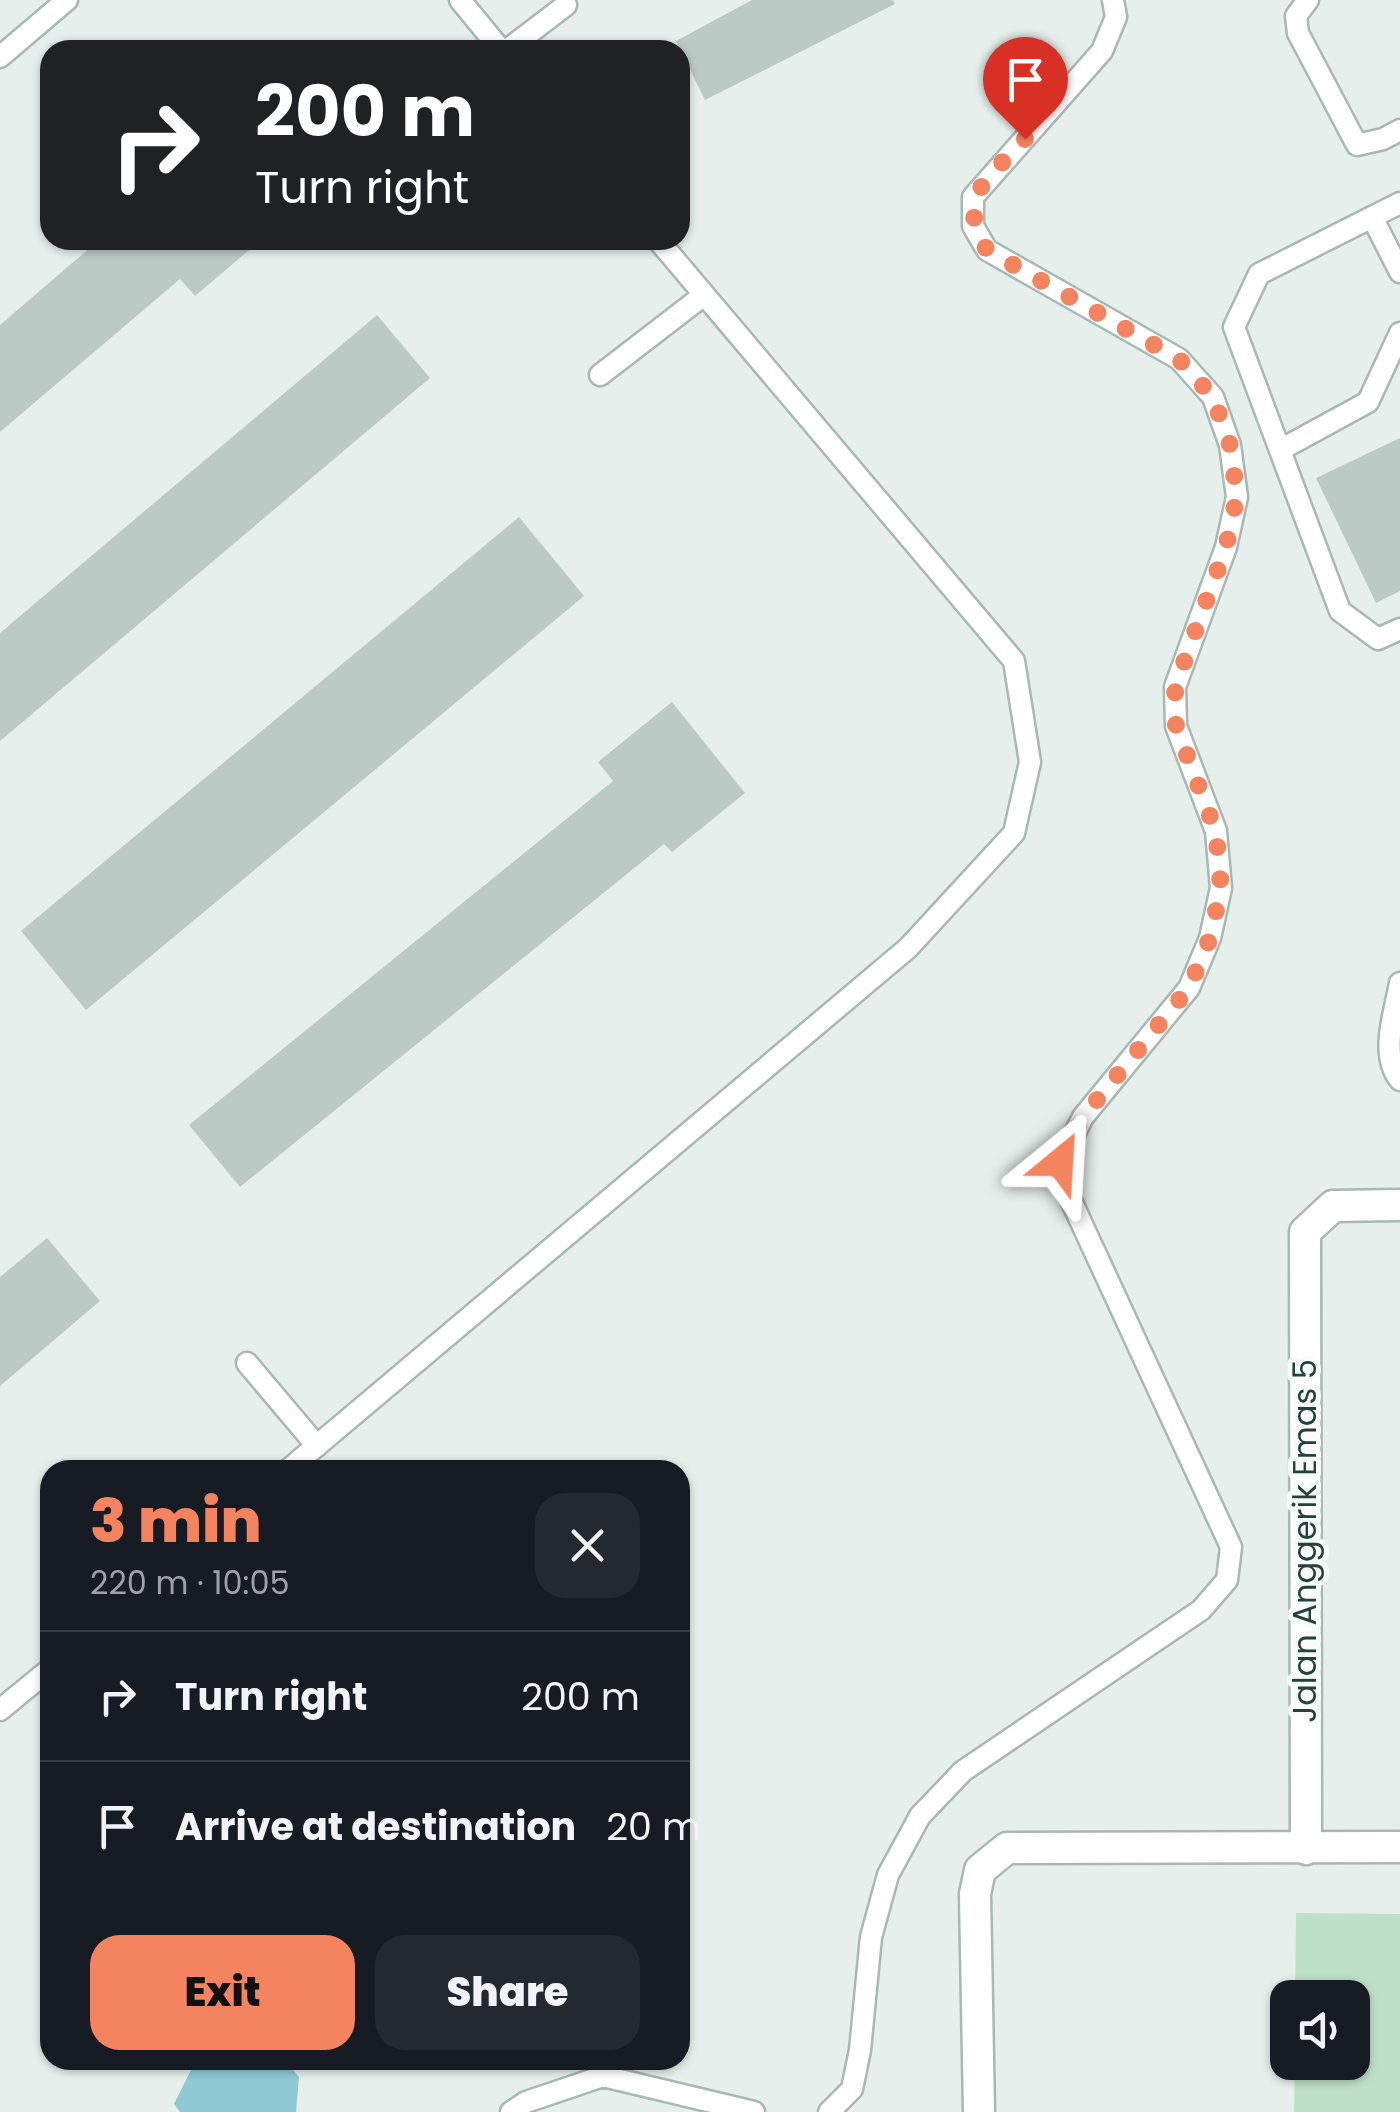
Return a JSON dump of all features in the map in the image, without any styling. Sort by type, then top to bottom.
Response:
[{"type":"street","name":"Jalan Anggerik Emas 5","points":[[1306,1848],[1305,1232],[1333,1206],[1400,1205]]},
{"type":"street","points":[[978,2112],[975,1894],[980,1870],[1007,1848],[1400,1847]]},
{"type":"lane","points":[[0,58],[42,8],[68,0]]},
{"type":"lane","points":[[460,0],[495,40]]},
{"type":"lane","points":[[829,2112],[852,2089],[860,2050],[871,1937],[888,1875],[920,1816],[963,1771],[1201,1610],[1227,1580],[1231,1547],[1069,1196],[1060,1162],[1083,1117],[1189,988],[1210,938],[1221,888],[1216,832],[1176,726],[1175,687],[1226,547],[1237,496],[1230,445],[1213,397],[1179,359],[987,250],[973,226],[974,197],[1102,51],[1116,18],[1112,0]]},
{"type":"lane","points":[[1308,0],[1296,16],[1298,33],[1357,145],[1400,130]]},
{"type":"lane","points":[[518,40],[566,5]]},
{"type":"lane","points":[[1400,202],[1259,274],[1234,327],[1340,611],[1378,639],[1400,629]]},
{"type":"lane","points":[[1372,216],[1400,272]]},
{"type":"lane","points":[[300,1460],[908,948],[1014,832],[1030,762],[1014,661],[666,250]]},
{"type":"lane","points":[[600,375],[704,295]]},
{"type":"lane","points":[[1280,450],[1368,402],[1400,333]]},
{"type":"lane","points":[[1400,983],[1389,1046],[1393,1071],[1400,1080]]},
{"type":"lane","points":[[246,1363],[317,1446]]},
{"type":"lane","points":[[0,1710],[40,1677]]},
{"type":"lane","points":[[511,2112],[526,2102],[603,2076],[754,2112]]},
{"type":"green space","points":[[1296,1913],[1400,1914],[1400,2112],[1294,2112],[1295,2080],[1370,2080],[1370,1980],[1295,1980]]},
{"type":"water","points":[[191,2070],[293,2070],[299,2077],[296,2112],[180,2112],[174,2104]]},
{"type":"building","points":[[752,0],[893,0],[895,4],[705,100],[690,69],[690,40],[678,40]]},
{"type":"building","points":[[87,250],[249,250],[195,296],[180,279],[0,432],[0,325]]},
{"type":"building","points":[[377,315],[430,378],[0,741],[0,633]]},
{"type":"building","points":[[1400,438],[1400,591],[1376,603],[1316,478]]},
{"type":"building","points":[[519,517],[584,596],[86,1010],[21,931]]},
{"type":"building","points":[[672,702],[745,793],[672,852],[664,844],[240,1187],[189,1125],[613,781],[598,762]]},
{"type":"building","points":[[47,1238],[100,1301],[0,1386],[0,1277]]},
{"type":"route","points":[[1025,139],[974,197],[973,226],[987,250],[1179,359],[1213,397],[1230,445],[1237,496],[1226,547],[1175,687],[1176,726],[1216,832],[1221,888],[1210,938],[1189,988],[1083,1117],[1060,1162]]}]
